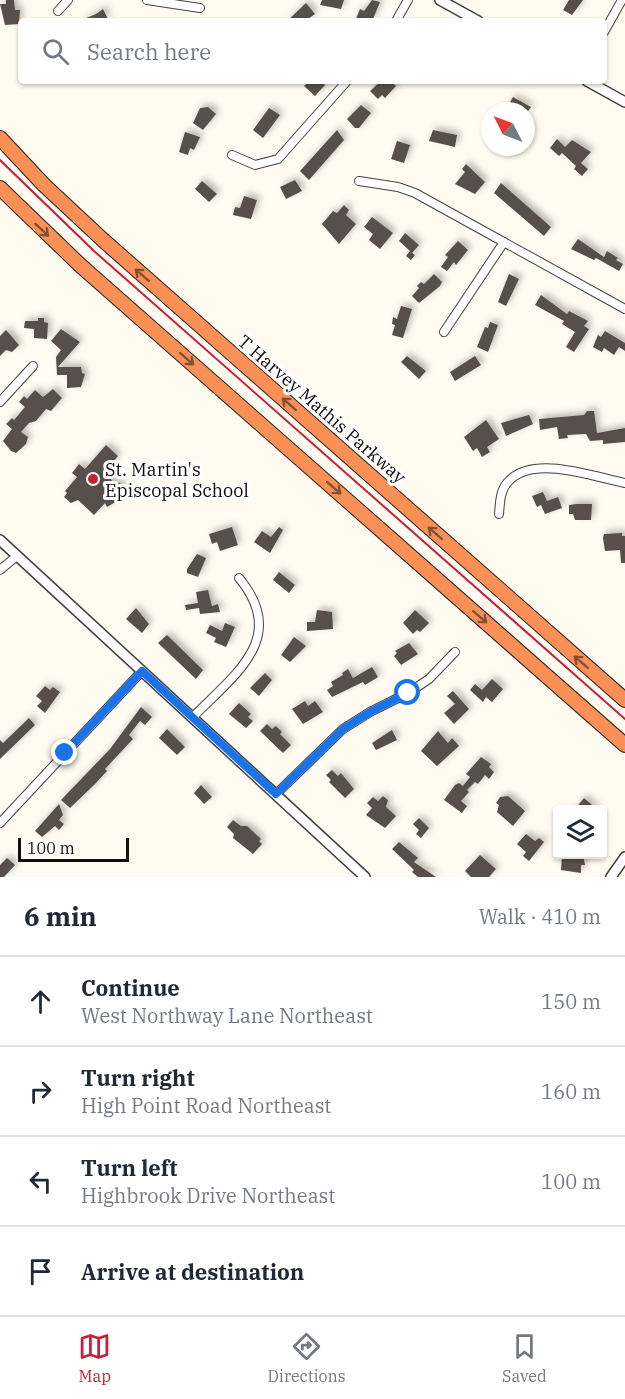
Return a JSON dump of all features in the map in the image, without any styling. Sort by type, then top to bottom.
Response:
[{"type":"highway","name":"T Harvey Mathis Parkway","points":[[0,138],[44,185],[103,240],[625,700]]},
{"type":"highway","points":[[0,188],[90,273],[625,745]]},
{"type":"street","points":[[58,11],[68,0]]},
{"type":"street","points":[[147,0],[200,8]]},
{"type":"street","points":[[398,18],[408,0]]},
{"type":"street","points":[[440,0],[473,18]]},
{"type":"street","points":[[607,27],[622,0]]},
{"type":"street","points":[[232,155],[255,165],[278,159],[344,84]]},
{"type":"street","points":[[592,84],[625,102]]},
{"type":"street","points":[[359,182],[398,187],[414,193],[625,309]]},
{"type":"street","points":[[444,332],[504,242]]},
{"type":"street","points":[[0,402],[33,366]]},
{"type":"street","points":[[499,514],[501,496],[507,482],[529,471],[556,468],[625,483]]},
{"type":"street","points":[[0,540],[362,876]]},
{"type":"street","points":[[0,570],[17,555]]},
{"type":"street","points":[[193,717],[250,655],[258,639],[259,609],[250,591],[239,578]]},
{"type":"street","points":[[276,794],[343,729],[429,679],[455,652]]},
{"type":"street","points":[[0,823],[142,671]]},
{"type":"street","points":[[611,877],[625,857]]},
{"type":"building","points":[[6,0],[14,0],[15,10],[20,10],[18,24],[5,25],[0,4],[6,4]]},
{"type":"building","points":[[322,0],[344,0],[341,9],[320,5]]},
{"type":"building","points":[[372,0],[380,2],[373,18],[356,18],[360,9],[364,11]]},
{"type":"building","points":[[569,0],[583,0],[572,15],[563,10]]},
{"type":"building","points":[[306,3],[315,14],[309,18],[290,18]]},
{"type":"building","points":[[103,9],[108,18],[86,18]]},
{"type":"building","points":[[306,84],[325,85],[315,96],[304,86]]},
{"type":"building","points":[[378,84],[396,86],[385,98],[382,95],[378,99],[370,91]]},
{"type":"building","points":[[513,97],[522,102],[510,102]]},
{"type":"building","points":[[361,105],[371,113],[359,128],[355,128],[347,119]]},
{"type":"building","points":[[208,107],[216,114],[203,130],[193,123],[200,108]]},
{"type":"building","points":[[269,108],[280,115],[263,138],[253,130]]},
{"type":"building","points":[[337,130],[344,140],[309,180],[300,171]]},
{"type":"building","points":[[433,130],[457,135],[455,147],[429,141]]},
{"type":"building","points":[[185,132],[200,137],[194,150],[190,148],[188,155],[179,152]]},
{"type":"building","points":[[557,139],[565,147],[572,140],[591,152],[581,163],[588,169],[582,176],[574,169],[576,166],[562,153],[559,156],[550,148]]},
{"type":"building","points":[[397,141],[410,145],[404,163],[391,159]]},
{"type":"building","points":[[466,164],[485,182],[475,194],[455,184],[465,172],[462,169]]},
{"type":"building","points":[[295,180],[302,191],[286,199],[280,187]]},
{"type":"building","points":[[202,181],[217,194],[209,202],[195,189]]},
{"type":"building","points":[[501,183],[551,227],[544,236],[494,193]]},
{"type":"building","points":[[244,196],[257,200],[251,219],[233,215],[235,207],[240,208]]},
{"type":"building","points":[[344,205],[349,210],[346,215],[356,224],[339,244],[322,224],[333,211],[337,213]]},
{"type":"building","points":[[372,217],[393,233],[380,249],[369,240],[373,234],[364,227]]},
{"type":"building","points":[[405,233],[419,245],[412,253],[415,255],[411,260],[406,256],[410,251],[399,241]]},
{"type":"building","points":[[578,239],[604,257],[607,251],[618,258],[616,260],[623,264],[619,271],[596,258],[594,260],[571,249]]},
{"type":"building","points":[[458,241],[468,250],[456,265],[454,262],[447,271],[441,267],[448,257],[445,255]]},
{"type":"building","points":[[434,274],[442,282],[440,286],[419,303],[412,296],[419,288],[417,286],[421,282],[424,284]]},
{"type":"building","points":[[509,274],[519,279],[506,306],[498,302]]},
{"type":"building","points":[[541,295],[567,314],[569,311],[588,321],[584,326],[589,329],[574,352],[566,347],[575,332],[562,324],[564,321],[535,305]]},
{"type":"building","points":[[401,306],[412,309],[403,338],[392,335],[395,325],[392,324],[393,317],[397,319]]},
{"type":"building","points":[[38,318],[44,318],[44,322],[48,323],[47,339],[34,338],[34,329],[24,328],[25,321],[38,321]]},
{"type":"building","points":[[490,322],[498,325],[488,352],[477,347],[485,327],[488,328]]},
{"type":"building","points":[[61,329],[80,342],[58,367],[81,367],[82,373],[85,374],[81,387],[67,388],[67,375],[57,375],[56,357],[61,350],[51,341]]},
{"type":"building","points":[[6,330],[19,345],[12,352],[6,350],[0,356],[0,336]]},
{"type":"building","points":[[605,331],[625,343],[625,351],[619,347],[614,355],[604,348],[602,352],[593,347],[598,335],[601,337]]},
{"type":"building","points":[[407,356],[426,371],[419,379],[401,362]]},
{"type":"building","points":[[475,356],[481,365],[455,381],[450,372]]},
{"type":"building","points":[[53,389],[62,398],[51,411],[46,409],[36,421],[29,423],[21,432],[28,437],[26,444],[16,453],[11,451],[3,441],[12,429],[6,424],[12,418],[14,420],[25,407],[19,402],[24,396],[27,399],[35,390],[43,397]]},
{"type":"building","points":[[587,411],[594,411],[597,433],[625,428],[625,442],[603,444],[603,440],[590,441],[586,434],[567,435],[568,438],[559,439],[557,427],[540,430],[539,419],[584,415]]},
{"type":"building","points":[[529,415],[533,424],[506,436],[501,423]]},
{"type":"building","points":[[486,420],[499,439],[487,447],[490,452],[482,457],[477,448],[473,451],[464,437]]},
{"type":"building","name":"St. Martin's Episcopal School","points":[[106,445],[118,456],[106,470],[113,483],[120,483],[125,491],[122,493],[124,497],[107,507],[105,503],[94,515],[78,500],[71,503],[64,497],[67,493],[65,491],[77,477],[72,473],[79,464],[85,469]]},
{"type":"building","points":[[543,492],[547,501],[558,497],[562,508],[545,514],[541,505],[537,507],[532,496]]},
{"type":"building","points":[[592,504],[591,520],[575,520],[573,514],[569,514],[569,505]]},
{"type":"building","points":[[232,527],[238,545],[220,551],[217,542],[212,544],[209,534]]},
{"type":"building","points":[[279,527],[283,530],[270,553],[254,542],[262,531],[271,537]]},
{"type":"building","points":[[622,533],[622,536],[625,536],[625,563],[621,563],[620,550],[605,551],[603,538],[604,534]]},
{"type":"building","points":[[197,554],[206,558],[198,577],[187,573],[187,569]]},
{"type":"building","points":[[279,572],[295,585],[289,593],[273,580]]},
{"type":"building","points":[[208,590],[212,606],[218,604],[220,612],[200,614],[199,608],[186,610],[185,605],[198,603],[196,592]]},
{"type":"building","points":[[136,608],[149,624],[142,633],[126,619]]},
{"type":"building","points":[[317,610],[332,612],[333,629],[307,631],[307,622],[315,622]]},
{"type":"building","points":[[415,610],[429,623],[420,632],[417,630],[413,634],[403,623]]},
{"type":"building","points":[[225,623],[235,627],[226,647],[214,642],[216,638],[206,633],[210,625],[222,631]]},
{"type":"building","points":[[167,635],[203,670],[196,679],[158,643]]},
{"type":"building","points":[[294,637],[306,646],[290,662],[281,655]]},
{"type":"building","points":[[409,643],[418,654],[401,665],[394,656],[397,653],[395,651]]},
{"type":"building","points":[[372,667],[378,677],[365,685],[363,682],[332,697],[327,690],[333,686],[331,682],[348,669],[353,678]]},
{"type":"building","points":[[265,673],[272,680],[259,696],[250,688]]},
{"type":"building","points":[[492,679],[503,689],[492,702],[486,697],[483,702],[470,690],[475,684],[482,690]]},
{"type":"building","points":[[45,686],[50,690],[53,687],[60,692],[45,713],[37,706],[42,701],[36,696]]},
{"type":"building","points":[[453,691],[469,709],[454,724],[444,713],[455,704],[447,696]]},
{"type":"building","points":[[305,701],[308,706],[315,701],[323,712],[303,724],[292,709]]},
{"type":"building","points":[[239,703],[251,714],[248,717],[253,721],[246,728],[229,714]]},
{"type":"building","points":[[141,707],[152,717],[145,725],[140,721],[129,735],[133,739],[105,769],[107,771],[70,808],[61,800],[110,749]]},
{"type":"building","points":[[29,718],[35,725],[0,759],[0,740],[3,743]]},
{"type":"building","points":[[267,724],[272,729],[276,726],[282,732],[280,734],[291,745],[283,753],[260,731]]},
{"type":"building","points":[[167,729],[185,747],[177,755],[159,738]]},
{"type":"building","points":[[392,730],[397,740],[376,750],[372,743]]},
{"type":"building","points":[[438,731],[448,743],[452,738],[459,746],[437,766],[421,751]]},
{"type":"building","points":[[481,757],[491,764],[489,767],[494,772],[489,779],[485,775],[478,784],[475,782],[467,790],[469,792],[461,801],[467,806],[462,813],[444,800],[455,785],[459,783],[463,786],[470,777],[466,774]]},
{"type":"building","points":[[332,770],[338,776],[341,773],[354,789],[345,798],[329,782],[331,780],[326,775]]},
{"type":"building","points":[[201,785],[212,797],[204,804],[194,793]]},
{"type":"building","points":[[383,796],[388,800],[386,807],[396,816],[385,828],[366,815],[372,808],[367,803],[373,797],[378,801]]},
{"type":"building","points":[[508,796],[525,811],[513,826],[497,812],[499,805],[496,803],[500,797]]},
{"type":"building","points":[[584,798],[592,805],[578,805]]},
{"type":"building","points":[[59,804],[63,815],[59,820],[64,824],[59,830],[55,826],[42,837],[35,831]]},
{"type":"building","points":[[419,818],[429,828],[421,838],[416,834],[419,830],[413,824]]},
{"type":"building","points":[[233,820],[241,826],[247,826],[261,839],[259,841],[262,844],[253,854],[233,838],[234,834],[227,827]]},
{"type":"building","points":[[526,834],[535,841],[539,838],[544,842],[529,861],[523,856],[526,852],[517,844]]},
{"type":"building","points":[[399,842],[418,858],[414,862],[436,877],[418,877],[412,872],[414,870],[392,849]]},
{"type":"building","points":[[480,855],[496,869],[489,877],[471,877],[465,871]]},
{"type":"building","points":[[7,858],[15,865],[4,877],[0,877],[0,865]]},
{"type":"building","points":[[562,859],[584,859],[585,865],[581,865],[581,873],[561,870]]},
{"type":"railway","points":[[0,160],[94,251],[625,719]]},
{"type":"place","name":"St. Martin's Episcopal School","points":[[93,479]]},
{"type":"route","points":[[65,753],[142,671],[276,794],[343,729],[408,693]]}]
